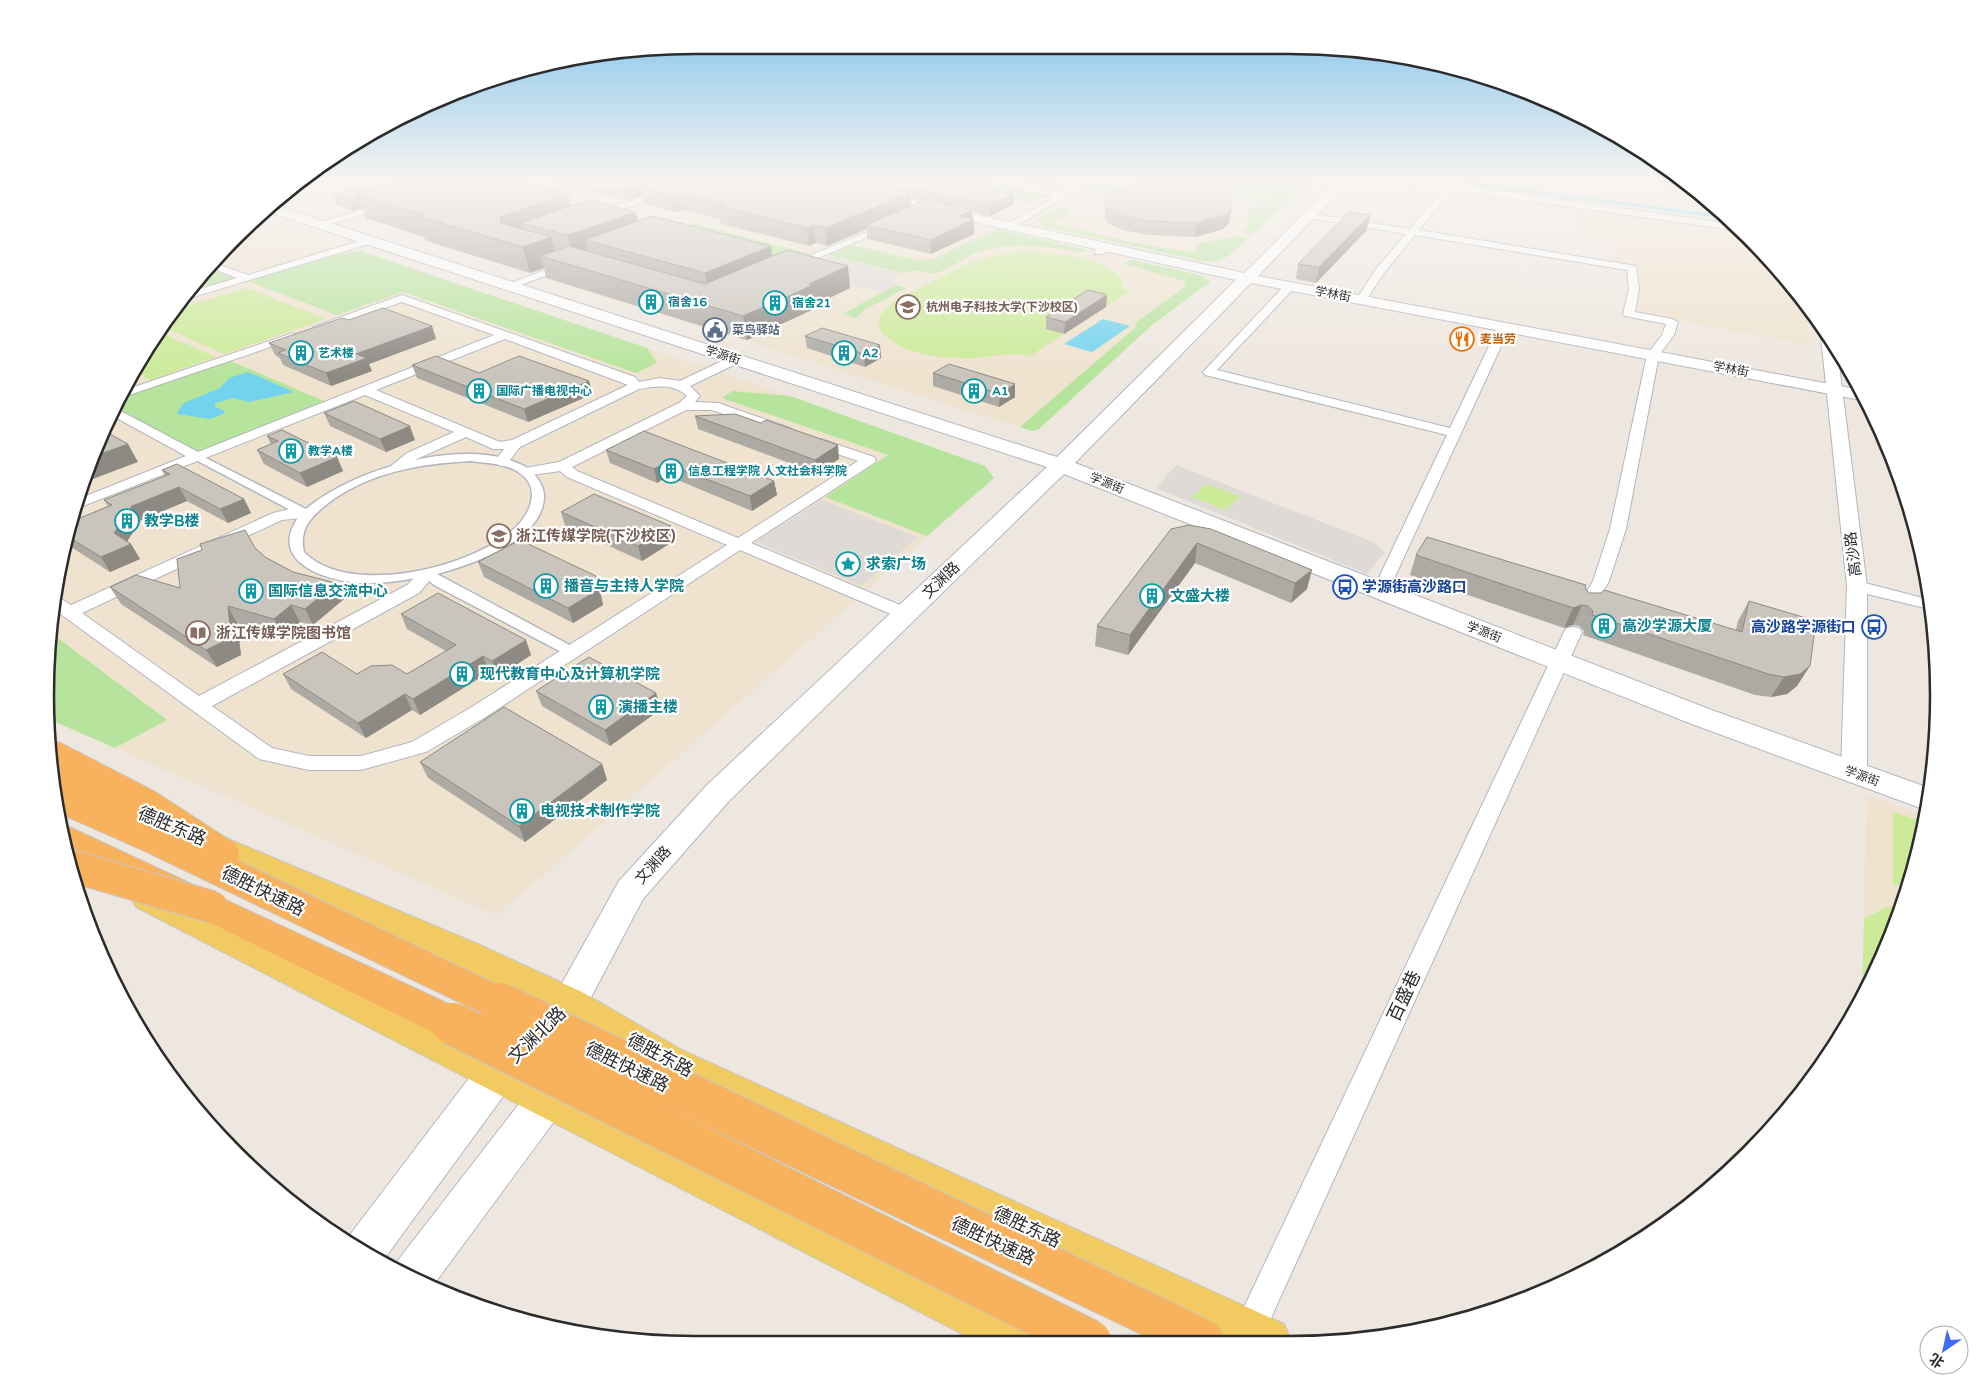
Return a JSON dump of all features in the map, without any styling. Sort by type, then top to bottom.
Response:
[{"type":"highway","points":[[57,759],[146,805],[312,914]]},
{"type":"highway","name":"德胜快速路","points":[[62,797],[148,835],[1194,1336]]},
{"type":"highway","points":[[70,838],[1080,1336]]},
{"type":"highway","points":[[78,868],[212,907]]},
{"type":"main road","name":"学源街","points":[[385,246],[512,284],[736,359],[1064,461]]},
{"type":"main road","name":"学源街","points":[[394,246],[1064,461],[1560,657],[1854,767],[1922,796]]},
{"type":"main road","name":"学林街","points":[[1088,246],[1855,394]]},
{"type":"main road","name":"文渊路","points":[[569,1003],[631,890],[718,794],[1064,461],[1279,246]]},
{"type":"main road","name":"学源街","points":[[1854,767],[1924,785]]},
{"type":"main road","name":"德胜东路","points":[[59,777],[459,951],[569,1003],[668,1062],[1259,1336]]},
{"type":"main road","points":[[77,863],[547,1099],[1013,1336]]},
{"type":"main road","name":"文渊北路","points":[[367,1245],[496,1074],[569,1003]]},
{"type":"main road","name":"文渊北路","points":[[415,1272],[547,1099],[569,1003]]},
{"type":"street","points":[[195,294],[353,246]]},
{"type":"street","points":[[777,272],[839,246]]},
{"type":"street","points":[[1361,300],[1380,272],[1402,246]]},
{"type":"street","points":[[1497,246],[1632,268],[1634,289],[1629,314],[1672,322],[1668,335],[1653,355],[1618,528],[1601,581],[1586,607]]},
{"type":"street","points":[[512,284],[580,261],[556,256]]},
{"type":"street","points":[[218,267],[247,278]]},
{"type":"street","points":[[1290,286],[1209,372],[1456,433]]},
{"type":"street","points":[[130,392],[402,298],[630,380],[636,386]]},
{"type":"street","points":[[1382,588],[1504,327]]},
{"type":"street","points":[[84,502],[504,335]]},
{"type":"street","name":"高沙路","points":[[1830,351],[1856,586],[1854,767]]},
{"type":"street","points":[[365,390],[498,446],[515,444],[636,386],[660,382],[682,385],[736,359]]},
{"type":"street","points":[[525,472],[563,466],[684,406],[694,396],[682,385]]},
{"type":"street","points":[[60,605],[266,754],[309,763],[361,764],[419,747],[572,652],[869,460],[713,406],[684,406]]},
{"type":"street","points":[[119,414],[307,514]]},
{"type":"street","points":[[397,467],[412,456],[466,432]]},
{"type":"street","points":[[501,462],[515,444]]},
{"type":"street","points":[[470,458],[501,462],[525,472],[538,486],[539,504],[528,523],[504,543],[478,556],[428,573],[384,579],[345,577],[315,568],[298,553],[296,534],[307,514],[337,491],[361,479],[397,467],[434,460],[470,458]]},
{"type":"street","points":[[563,466],[572,474],[906,614]]},
{"type":"street","points":[[69,612],[278,516],[307,514]]},
{"type":"street","points":[[428,573],[439,582],[572,652]]},
{"type":"street","points":[[198,705],[413,589],[428,573]]},
{"type":"street","points":[[1856,586],[1924,603]]},
{"type":"street","name":"百盛巷","points":[[1259,1336],[1560,657],[1573,632]]},
{"type":"shaded area","points":[[238,246],[334,246],[328,250],[199,289]]},
{"type":"shaded area","name":"杭州电子科技大学(下沙校区)","points":[[442,246],[1069,246],[1203,276],[1210,282],[1152,325],[1039,429],[1032,431]]},
{"type":"shaded area","points":[[1133,246],[1240,246],[1227,258],[1217,262],[1202,261]]},
{"type":"shaded area","points":[[1613,246],[1746,246],[1771,272],[1808,320],[1809,345],[1633,312],[1638,290],[1639,267],[1610,263]]},
{"type":"shaded area","name":"浙江传媒学院(下沙校区)","points":[[360,251],[790,396],[985,466],[994,478],[496,915],[55,722],[55,653],[59,611],[76,529],[88,489],[103,450],[120,411],[140,374],[191,299],[336,254]]},
{"type":"shaded area","points":[[829,256],[899,274],[895,277],[895,285],[881,292],[865,287],[852,287],[795,271]]},
{"type":"shaded area","points":[[1176,465],[1373,542],[1385,552],[1367,574],[1156,488]],"holes":[[[1206,484],[1240,496],[1225,510],[1191,497]]]},
{"type":"shaded area","name":"求索广场","points":[[821,500],[918,537],[862,586],[756,542]]},
{"type":"shaded area","points":[[1867,795],[1919,814],[1896,901],[1862,982]]},
{"type":"green space","points":[[726,246],[781,246],[812,254],[788,265]]},
{"type":"green space","points":[[849,246],[855,246],[921,261],[933,259],[961,246],[1069,246],[1087,250],[1082,252],[1027,246],[999,247],[973,254],[947,269],[933,273],[920,270],[901,273],[829,255]]},
{"type":"green space","points":[[1132,246],[1153,246],[1192,253],[1198,249],[1197,246],[1240,246],[1223,258],[1202,261]]},
{"type":"green space","points":[[360,251],[647,348],[657,363],[636,373],[403,292],[337,315],[248,281],[336,254]]},
{"type":"green space","points":[[1036,252],[1082,258],[1110,269],[1122,278],[1122,288],[1131,290],[1030,356],[1009,354],[963,358],[941,357],[918,353],[898,345],[881,331],[879,326],[880,317],[896,300],[971,262],[1006,253]]},
{"type":"green space","points":[[1132,260],[1203,276],[1210,282],[1152,325],[1039,429],[1032,431],[1020,427],[1137,326],[1135,323],[1181,290],[1186,283],[1124,264]]},
{"type":"green space","points":[[214,271],[234,278],[199,289]]},
{"type":"green space","points":[[895,285],[907,288],[864,310],[856,318],[843,314]]},
{"type":"green space","points":[[246,288],[326,319],[224,354],[169,329],[185,306]]},
{"type":"green space","points":[[165,335],[215,357],[150,380],[140,375]]},
{"type":"green space","points":[[226,359],[331,404],[198,457],[119,414],[130,392]]},
{"type":"green space","points":[[732,391],[790,396],[985,466],[994,478],[927,536],[825,497],[888,455],[722,398]]},
{"type":"green space","points":[[1207,484],[1241,496],[1225,510],[1191,497]]},
{"type":"green space","points":[[57,637],[167,720],[115,748],[55,722]]},
{"type":"green space","points":[[1893,812],[1918,820],[1900,887],[1893,884]]},
{"type":"green space","points":[[1894,906],[1862,982],[1864,919],[1884,908]]},
{"type":"water","points":[[1103,319],[1130,326],[1092,352],[1064,344]]},
{"type":"water","points":[[248,372],[294,392],[249,402],[233,398],[215,403],[215,407],[225,411],[223,414],[210,419],[178,414],[177,412],[184,403],[220,388],[229,378]]},
{"type":"building","points":[[569,246],[705,284],[787,250],[848,266],[809,284],[813,285],[743,316],[540,256]]},
{"type":"building","points":[[606,246],[771,246],[705,273]]},
{"type":"building","points":[[1316,246],[1340,246],[1319,267],[1298,264]]},
{"type":"building","points":[[1088,290],[1107,295],[1065,322],[1046,317]]},
{"type":"building","points":[[383,308],[432,326],[356,354],[367,358],[326,373],[278,353],[286,350],[269,343],[342,318],[349,320]]},
{"type":"building","points":[[822,328],[880,345],[864,354],[805,336]]},
{"type":"building","points":[[436,356],[479,373],[519,356],[589,381],[524,409],[412,365]]},
{"type":"building","points":[[949,364],[1015,384],[1000,394],[933,373]]},
{"type":"building","points":[[354,401],[410,426],[380,439],[324,413]]},
{"type":"building","points":[[735,414],[761,423],[766,420],[838,445],[815,460],[695,416]]},
{"type":"building","points":[[282,430],[337,457],[300,473],[257,450],[278,441],[267,436]]},
{"type":"building","points":[[644,431],[774,481],[750,496],[665,463],[654,469],[606,450]]},
{"type":"building","points":[[110,434],[128,444],[102,454]]},
{"type":"building","points":[[177,464],[244,499],[220,509],[179,487],[132,506],[114,533],[131,544],[101,557],[73,540],[79,518],[112,505],[104,500],[170,474],[162,470]]},
{"type":"building","points":[[594,494],[671,526],[638,546],[561,512]]},
{"type":"building","points":[[1189,525],[1211,529],[1312,570],[1295,583],[1197,543],[1130,635],[1097,626],[1171,529]]},
{"type":"building","points":[[245,530],[255,548],[265,557],[293,572],[336,583],[305,609],[291,605],[274,619],[228,606],[231,638],[206,650],[110,587],[136,575],[180,588],[177,559],[202,550],[200,544]]},
{"type":"building","points":[[1427,537],[1586,585],[1585,588],[1589,593],[1601,593],[1604,590],[1742,632],[1749,601],[1816,621],[1810,666],[1800,674],[1784,677],[1768,674],[1592,615],[1593,611],[1588,606],[1582,605],[1573,608],[1416,555]]},
{"type":"building","name":"播音与主持人学院","points":[[520,540],[596,576],[598,590],[568,608],[478,562]]},
{"type":"building","points":[[438,593],[526,640],[492,661],[483,656],[413,699],[405,694],[358,723],[283,674],[322,652],[357,674],[371,666],[392,665],[407,674],[456,645],[401,614]]},
{"type":"building","name":"演播主楼","points":[[589,657],[656,693],[605,730],[536,691]]},
{"type":"building","name":"电视技术制作学院","points":[[504,707],[602,764],[519,826],[420,762]]},
{"type":"place","name":"宿舍16","points":[[651,302]]},
{"type":"place","name":"宿舍21","points":[[775,303]]},
{"type":"place","name":"杭州电子科技大学(下沙校区)","points":[[908,307]]},
{"type":"place","name":"菜鸟驿站","points":[[715,330]]},
{"type":"place","name":"麦当劳","points":[[1462,339]]},
{"type":"place","name":"艺术楼","points":[[301,353]]},
{"type":"place","name":"A2","points":[[844,353]]},
{"type":"place","name":"国际广播电视中心","points":[[479,391]]},
{"type":"place","name":"A1","points":[[974,391]]},
{"type":"place","name":"教学A楼","points":[[291,451]]},
{"type":"place","name":"信息工程学院 人文社会科学院","points":[[671,471]]},
{"type":"place","name":"教学B楼","points":[[127,521]]},
{"type":"place","name":"浙江传媒学院(下沙校区)","points":[[499,536]]},
{"type":"place","name":"求索广场","points":[[848,564]]},
{"type":"place","name":"播音与主持人学院","points":[[546,586]]},
{"type":"place","name":"学源街高沙路口","points":[[1345,587]]},
{"type":"place","name":"国际信息交流中心","points":[[251,591]]},
{"type":"place","name":"文盛大楼","points":[[1152,596]]},
{"type":"place","name":"高沙学源大厦","points":[[1604,626]]},
{"type":"place","name":"高沙路学源街口","points":[[1874,627]]},
{"type":"place","name":"浙江传媒学院图书馆","points":[[198,633]]},
{"type":"place","name":"现代教育中心及计算机学院","points":[[462,674]]},
{"type":"place","name":"演播主楼","points":[[601,707]]},
{"type":"place","name":"电视技术制作学院","points":[[522,811]]}]
